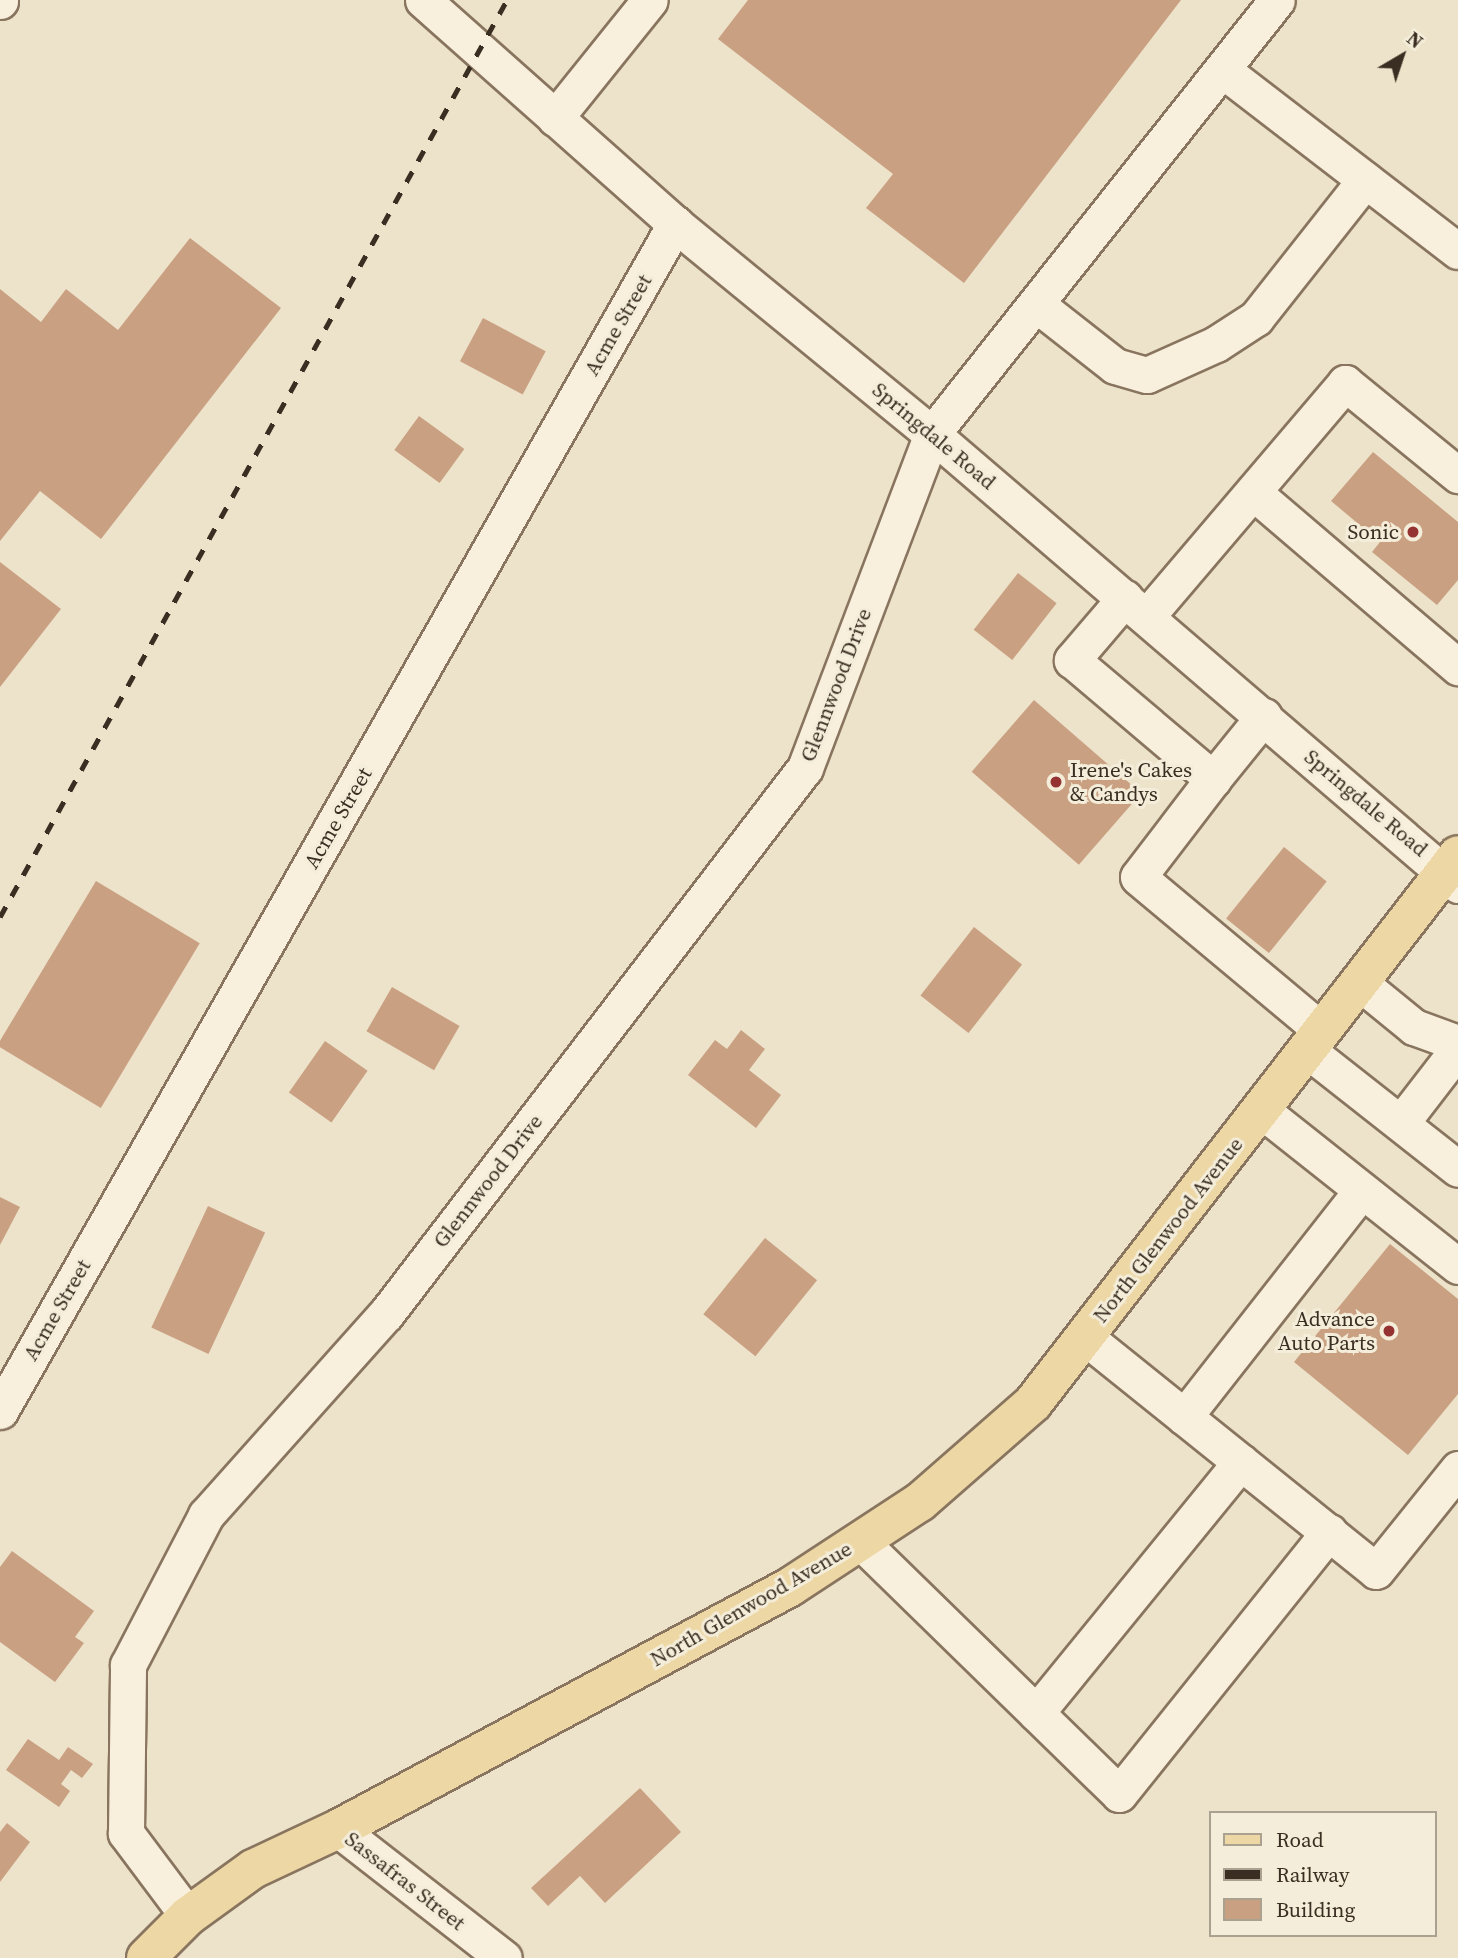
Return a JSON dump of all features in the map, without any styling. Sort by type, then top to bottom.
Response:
[{"type":"main road","name":"North Glenwood Avenue","points":[[146,1958],[188,1916],[253,1869],[338,1829],[790,1587],[920,1502],[1033,1403],[1360,983],[1454,870]]},
{"type":"street","name":"Springdale Road","points":[[423,0],[675,224],[932,434],[1264,716],[1454,870]]},
{"type":"street","points":[[555,118],[650,0]]},
{"type":"street","name":"Glennwood Drive","points":[[188,1916],[126,1833],[128,1665],[206,1516],[386,1314],[805,768],[932,434],[1224,71],[1277,0]]},
{"type":"street","points":[[1224,71],[1458,251]]},
{"type":"street","points":[[1036,304],[1115,366],[1147,375],[1216,344],[1256,318],[1364,180]]},
{"type":"street","name":"Acme Street","points":[[0,1411],[675,224]]},
{"type":"street","points":[[1213,779],[1072,660],[1136,607],[1253,492],[1345,383],[1458,475]]},
{"type":"street","points":[[1253,492],[1452,649]]},
{"type":"street","points":[[1264,716],[1138,877],[1401,1123],[1458,1168]]},
{"type":"street","points":[[1360,983],[1414,1027],[1458,1043]]},
{"type":"street","points":[[1401,1123],[1458,1049]]},
{"type":"street","points":[[1261,1110],[1458,1266]]},
{"type":"street","points":[[1184,1417],[1362,1189]]},
{"type":"street","points":[[1085,1337],[1376,1571],[1458,1469]]},
{"type":"street","points":[[1036,1713],[1241,1462]]},
{"type":"street","points":[[860,1541],[1119,1794],[1329,1532]]},
{"type":"street","name":"Sassafras Street","points":[[338,1829],[504,1958]]},
{"type":"building","points":[[748,0],[1181,0],[964,283],[866,208],[893,174],[718,39]]},
{"type":"building","points":[[190,238],[281,308],[101,539],[40,491],[0,541],[0,289],[41,322],[66,289],[118,330]]},
{"type":"building","points":[[483,318],[546,351],[523,395],[460,361]]},
{"type":"building","points":[[419,416],[464,449],[440,483],[394,450]]},
{"type":"building","name":"Sonic","points":[[1373,452],[1458,522],[1458,580],[1437,605],[1372,552],[1380,542],[1331,501]]},
{"type":"building","points":[[0,562],[61,609],[0,687]]},
{"type":"building","points":[[1018,573],[1057,603],[1012,660],[974,630]]},
{"type":"building","name":"Irene's Cakes & Candys","points":[[1034,700],[1141,793],[1079,865],[972,772]]},
{"type":"building","points":[[1284,847],[1327,882],[1269,953],[1226,918]]},
{"type":"building","points":[[96,881],[200,943],[101,1108],[0,1047],[0,1041]]},
{"type":"building","points":[[974,927],[1022,965],[969,1033],[920,996]]},
{"type":"building","points":[[392,987],[460,1026],[434,1070],[367,1031]]},
{"type":"building","points":[[741,1030],[765,1049],[749,1070],[781,1095],[756,1128],[688,1075],[715,1040],[727,1049]]},
{"type":"building","points":[[325,1041],[368,1071],[331,1122],[289,1093]]},
{"type":"building","points":[[0,1197],[20,1207],[0,1245]]},
{"type":"building","points":[[208,1206],[265,1233],[208,1354],[151,1327]]},
{"type":"building","points":[[765,1238],[817,1280],[755,1356],[703,1314]]},
{"type":"building","name":"Advance Auto Parts","points":[[1390,1244],[1458,1299],[1458,1394],[1408,1455],[1294,1362]]},
{"type":"building","points":[[12,1551],[94,1611],[75,1637],[84,1643],[55,1682],[0,1642],[0,1567]]},
{"type":"building","points":[[28,1739],[59,1760],[68,1747],[93,1764],[82,1778],[71,1770],[61,1784],[70,1791],[59,1807],[6,1770]]},
{"type":"building","points":[[640,1788],[681,1832],[605,1903],[580,1876],[548,1906],[531,1888]]},
{"type":"building","points":[[7,1823],[30,1842],[0,1882],[0,1832]]},
{"type":"railway","points":[[0,917],[507,0]]},
{"type":"place","name":"Sonic","points":[[1413,532]]},
{"type":"place","name":"Irene's Cakes & Candys","points":[[1056,782]]},
{"type":"place","name":"Advance Auto Parts","points":[[1389,1331]]}]
